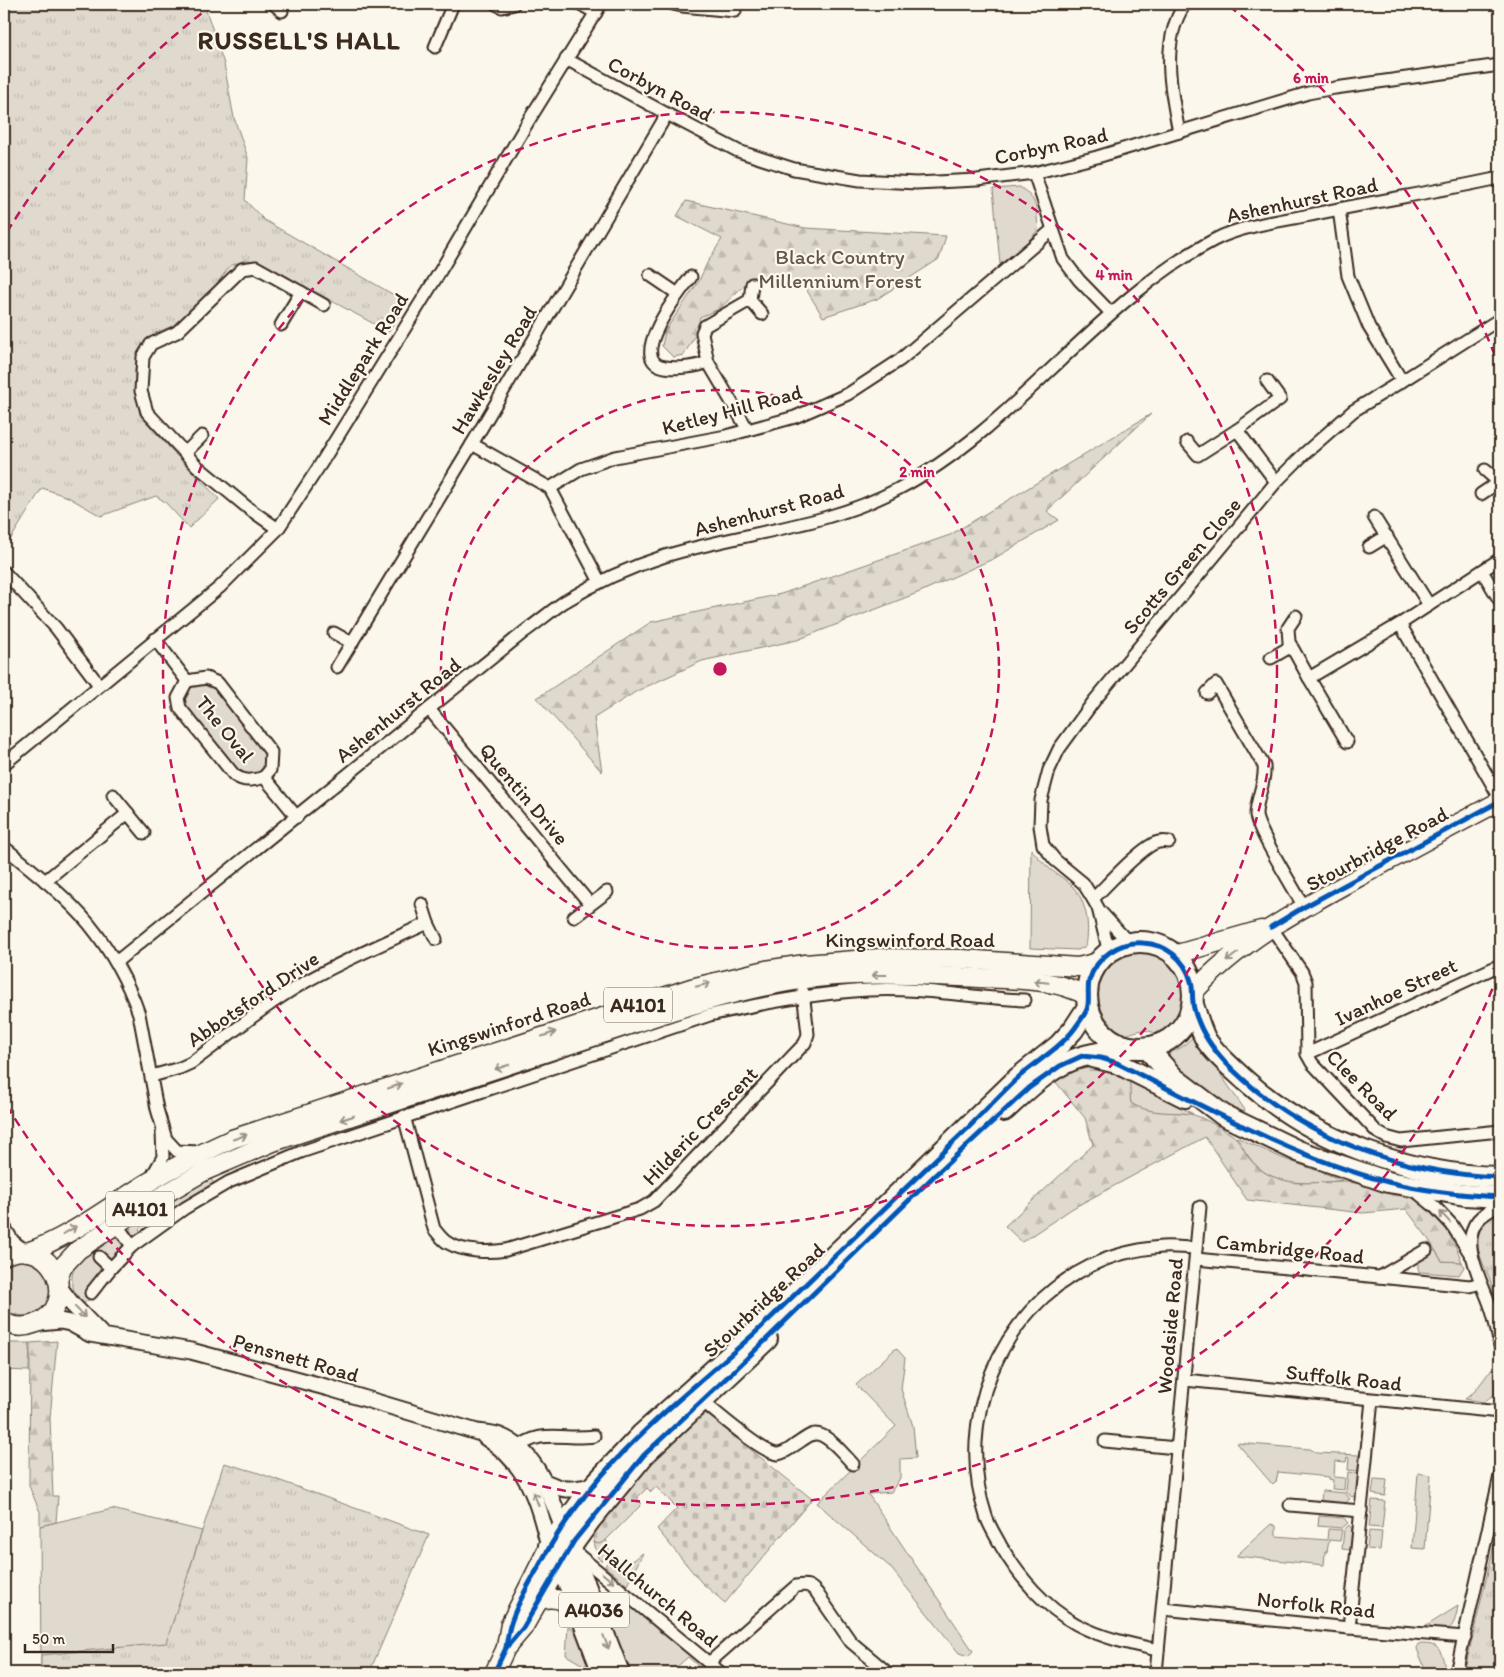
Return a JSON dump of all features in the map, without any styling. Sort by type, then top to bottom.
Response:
[{"type":"highway","points":[[1223,1115],[1174,1078],[1139,1048],[1116,1042],[1104,1034],[1094,1022],[1088,1001],[1090,978],[1104,958],[1129,944],[1141,942],[1164,948],[1174,954],[1184,965],[1191,979],[1193,998],[1207,1041],[1232,1068],[1268,1100],[1308,1126],[1345,1143],[1394,1161],[1441,1171],[1475,1176],[1500,1177]]},
{"type":"highway","points":[[1139,1048],[1163,1043],[1177,1034],[1187,1020],[1193,998]]},
{"type":"highway","name":"Stourbridge Road","points":[[549,1546],[594,1486],[641,1434],[746,1341],[1019,1077],[1059,1045],[1073,1030],[1088,1001]]},
{"type":"highway","name":"Stourbridge Road","points":[[565,1556],[590,1519],[644,1455],[842,1267],[935,1175],[1029,1088],[1060,1066],[1082,1056],[1139,1048]]},
{"type":"highway","points":[[1082,1056],[1101,1058],[1117,1063],[1298,1151],[1388,1182],[1465,1195],[1500,1197]]},
{"type":"highway","name":"A4036","points":[[563,1528],[565,1556],[581,1615],[603,1673]]},
{"type":"highway","name":"A4036","points":[[549,1546],[565,1556],[619,1673]]},
{"type":"main road","name":"Stourbridge Road","points":[[1193,998],[1226,961],[1271,927],[1500,800]]},
{"type":"main road","name":"Stourbridge Road","points":[[1174,954],[1271,927]]},
{"type":"main road","name":"Kingswinford Road","points":[[27,1252],[46,1246],[148,1182],[203,1152],[232,1139],[691,988],[766,970],[805,964],[880,958],[962,959],[1078,966],[1104,958]]},
{"type":"main road","name":"Kingswinford Road","points":[[59,1283],[62,1267],[78,1250],[152,1201],[205,1171],[273,1142],[672,1010],[728,994],[803,988],[853,975],[958,977],[1046,982],[1072,988],[1088,1001]]},
{"type":"main road","name":"A4101","points":[[4,1256],[17,1252],[27,1252]]},
{"type":"main road","points":[[27,1252],[37,1254],[44,1259],[53,1268],[59,1283]]},
{"type":"main road","name":"A4101","points":[[39,1322],[53,1310],[59,1296],[59,1283]]},
{"type":"main road","points":[[8,1326],[29,1326],[39,1322]]},
{"type":"main road","name":"Stourbridge Road","points":[[506,1648],[510,1624],[549,1546]]},
{"type":"main road","name":"Stourbridge Road","points":[[494,1673],[506,1648],[523,1628],[565,1556]]},
{"type":"main road","points":[[540,1600],[548,1598],[562,1600],[570,1604],[581,1615]]},
{"type":"street","points":[[435,47],[453,4]]},
{"type":"street","points":[[496,4],[502,7],[514,4]]},
{"type":"street","points":[[580,4],[599,8]]},
{"type":"street","points":[[673,4],[735,11]]},
{"type":"street","points":[[1180,132],[1171,91],[1169,68],[1175,28],[1185,4]]},
{"type":"street","name":"Middlepark Road","points":[[4,763],[220,588],[278,529],[439,273],[566,59],[599,8]]},
{"type":"street","name":"Corbyn Road","points":[[566,59],[738,151],[794,168],[860,180],[916,183],[977,180],[1034,173],[1180,132],[1270,103],[1308,93],[1500,65]]},
{"type":"street","name":"Hawkesley Road","points":[[337,667],[472,444],[667,114]]},
{"type":"street","points":[[1034,173],[1063,259],[1079,280],[1111,313]]},
{"type":"street","name":"Ashenhurst Road","points":[[116,962],[564,602],[600,582],[666,556],[791,528],[834,515],[897,490],[946,460],[993,423],[1111,313],[1158,276],[1217,238],[1262,224],[1500,178]]},
{"type":"street","points":[[1339,209],[1348,276],[1369,327],[1402,382]]},
{"type":"street","name":"Ketley Hill Road","points":[[550,488],[581,470],[615,457],[673,447],[748,430],[795,417],[848,394],[900,360],[1052,230]]},
{"type":"street","points":[[278,529],[248,508],[197,466],[147,412],[141,391],[143,357],[151,344],[177,332],[242,269],[256,267],[324,305]]},
{"type":"street","points":[[650,275],[678,294]]},
{"type":"street","points":[[691,277],[678,294],[651,342],[650,348],[654,361],[660,366],[674,368],[701,365],[708,362]]},
{"type":"street","points":[[752,284],[750,300],[762,314]]},
{"type":"street","points":[[281,325],[301,292]]},
{"type":"street","points":[[748,430],[708,362],[702,333],[706,326],[750,300]]},
{"type":"street","name":"Scotts Green Close","points":[[1129,944],[1095,903],[1083,883],[1055,860],[1042,845],[1040,836],[1040,800],[1049,770],[1059,749],[1094,701],[1276,482],[1304,454],[1353,411],[1500,319]]},
{"type":"street","points":[[1187,442],[1198,455],[1280,399],[1267,381]]},
{"type":"street","points":[[1237,430],[1276,482]]},
{"type":"street","points":[[185,453],[202,436]]},
{"type":"street","points":[[472,444],[550,488],[600,582]]},
{"type":"street","points":[[1481,494],[1499,483],[1485,470]]},
{"type":"street","points":[[1374,517],[1429,605]]},
{"type":"street","points":[[1368,547],[1386,536]]},
{"type":"street","points":[[1309,678],[1400,624],[1500,559]]},
{"type":"street","points":[[1482,571],[1500,600]]},
{"type":"street","points":[[4,572],[56,628],[99,685]]},
{"type":"street","points":[[1296,616],[1288,628],[1290,647],[1347,742]]},
{"type":"street","points":[[1400,624],[1500,800]]},
{"type":"street","points":[[334,633],[352,644]]},
{"type":"street","name":"The Oval","points":[[155,639],[187,681]]},
{"type":"street","points":[[1271,658],[1290,647]]},
{"type":"street","name":"The Oval","points":[[206,678],[218,683],[271,752],[270,770],[264,777],[253,781],[240,780],[186,716],[180,708],[178,698],[187,681],[206,678]]},
{"type":"street","points":[[1207,694],[1216,684],[1264,766],[1265,774],[1257,809],[1258,825],[1304,907]]},
{"type":"street","name":"Quentin Drive","points":[[430,709],[590,904]]},
{"type":"street","name":"The Oval","points":[[264,777],[297,817]]},
{"type":"street","points":[[114,795],[144,833]]},
{"type":"street","points":[[45,881],[128,813]]},
{"type":"street","points":[[1095,903],[1142,852],[1161,841],[1169,842]]},
{"type":"street","points":[[4,847],[45,881],[88,923],[116,962],[139,1014],[157,1109],[166,1139],[178,1151],[203,1152]]},
{"type":"street","points":[[574,917],[607,892]]},
{"type":"street","name":"Scotts Green Close","points":[[1095,903],[1104,958]]},
{"type":"street","points":[[422,904],[436,939]]},
{"type":"street","name":"Abbotsford Drive","points":[[152,1076],[191,1063],[267,1007],[306,982],[352,958],[428,923]]},
{"type":"street","name":"Clee Road","points":[[1271,927],[1302,972],[1306,982],[1307,1054],[1312,1063],[1377,1132],[1386,1137],[1401,1141],[1500,1131]]},
{"type":"street","name":"Ivanhoe Street","points":[[1307,1054],[1500,965]]},
{"type":"street","name":"Kingswinford Road","points":[[909,991],[939,984],[958,977]]},
{"type":"street","name":"Kingswinford Road","points":[[90,1293],[132,1246],[185,1208],[229,1182],[301,1152],[404,1116],[710,1015],[767,1002],[803,988],[909,991],[1025,1000]]},
{"type":"street","name":"Hilderic Crescent","points":[[404,1116],[434,1229],[446,1242],[459,1248],[492,1252],[506,1250],[640,1209],[654,1201],[805,1043],[808,1034],[803,988]]},
{"type":"street","points":[[148,1182],[163,1157],[162,1123]]},
{"type":"street","points":[[1409,1186],[1436,1207],[1472,1256]]},
{"type":"street","points":[[1500,1205],[1478,1220],[1471,1238],[1472,1256],[1490,1305],[1500,1346]]},
{"type":"street","name":"Woodside Road","points":[[1156,1673],[1200,1207]]},
{"type":"street","points":[[116,1224],[132,1246]]},
{"type":"street","points":[[4,1226],[13,1241],[27,1252]]},
{"type":"street","name":"Cambridge Road","points":[[1158,1650],[1096,1634],[1075,1624],[1054,1608],[1022,1577],[1009,1559],[986,1517],[977,1473],[976,1427],[988,1378],[997,1358],[1024,1317],[1045,1296],[1089,1266],[1135,1251],[1164,1246],[1196,1253],[1380,1277],[1470,1286],[1481,1283]]},
{"type":"street","name":"Cambridge Road","points":[[1380,1277],[1426,1250]]},
{"type":"street","points":[[99,1257],[111,1268]]},
{"type":"street","points":[[59,1283],[72,1304],[102,1336]]},
{"type":"street","name":"Pensnett Road","points":[[39,1322],[60,1321],[70,1323],[90,1334],[191,1351],[329,1388],[477,1432],[499,1435],[513,1450],[529,1458],[543,1481],[563,1528]]},
{"type":"street","name":"Suffolk Road","points":[[1185,1380],[1500,1412]]},
{"type":"street","points":[[1349,1628],[1372,1400]]},
{"type":"street","points":[[702,1401],[733,1427],[776,1454],[786,1452],[811,1435],[816,1433],[824,1434],[853,1464]]},
{"type":"street","points":[[513,1450],[538,1436],[582,1440],[594,1436]]},
{"type":"street","points":[[1105,1441],[1176,1448]]},
{"type":"street","name":"Pensnett Road","points":[[513,1450],[518,1465],[537,1502],[549,1546]]},
{"type":"street","points":[[1456,1673],[1500,1476]]},
{"type":"street","points":[[543,1481],[568,1491],[594,1486]]},
{"type":"street","points":[[1290,1505],[1361,1511]]},
{"type":"street","name":"Hallchurch Road","points":[[565,1556],[710,1662],[721,1673]]},
{"type":"street","points":[[710,1662],[796,1586],[807,1584],[817,1593],[851,1642],[888,1673]]},
{"type":"street","name":"Norfolk Road","points":[[1163,1608],[1349,1628],[1465,1637]]},
{"type":"green space","points":[[4,4],[204,4],[224,64],[234,118],[248,158],[245,200],[264,220],[406,302],[389,332],[258,261],[245,260],[230,266],[216,285],[179,323],[156,333],[143,344],[137,357],[135,371],[140,415],[219,499],[189,528],[165,502],[156,496],[101,516],[68,497],[42,488],[4,550]]},
{"type":"green space","points":[[1020,187],[1034,201],[1038,230],[1023,247],[1000,264],[993,189]]},
{"type":"green space","name":"Black Country Millennium Forest","points":[[686,201],[805,228],[946,236],[939,259],[877,299],[823,317],[803,284],[753,277],[719,309],[700,317],[698,330],[684,355],[673,357],[662,346],[665,331],[699,281],[707,263],[722,239],[677,216]]},
{"type":"green space","points":[[1151,414],[1047,511],[1059,520],[995,558],[920,592],[797,640],[702,661],[637,691],[594,718],[602,772],[537,698],[651,622],[781,594],[950,535]]},
{"type":"green space","points":[[196,684],[210,684],[216,688],[268,754],[266,765],[262,770],[252,774],[244,774],[237,771],[184,707],[186,694]]},
{"type":"green space","points":[[1031,849],[1047,867],[1070,884],[1081,899],[1086,914],[1088,930],[1086,946],[1078,950],[1030,948]]},
{"type":"green space","points":[[1139,952],[1156,956],[1169,963],[1178,973],[1183,999],[1179,1012],[1171,1024],[1157,1034],[1142,1030],[1126,1035],[1113,1025],[1104,1014],[1099,1001],[1099,989],[1103,976],[1111,966],[1123,957]]},
{"type":"green space","points":[[1194,1036],[1224,1071],[1221,1075],[1245,1110],[1243,1115],[1200,1090],[1167,1057],[1168,1054],[1182,1047]]},
{"type":"green space","points":[[1096,1067],[1127,1076],[1131,1103],[1138,1107],[1153,1111],[1195,1115],[1231,1134],[1240,1142],[1249,1158],[1265,1173],[1273,1177],[1301,1183],[1350,1182],[1418,1200],[1435,1214],[1442,1223],[1454,1242],[1462,1262],[1442,1261],[1406,1209],[1363,1213],[1247,1200],[1205,1137],[1073,1208],[1022,1242],[1005,1226],[1093,1145],[1085,1118],[1055,1081],[1075,1070]]},
{"type":"green space","points":[[1127,1076],[1193,1114],[1146,1110],[1131,1104]]},
{"type":"green space","points":[[1236,1137],[1282,1158],[1343,1180],[1305,1183],[1280,1179],[1258,1167],[1247,1155]]},
{"type":"green space","points":[[209,1176],[215,1185],[186,1201],[158,1221],[151,1211]]},
{"type":"green space","points":[[1500,1212],[1500,1322],[1492,1285],[1479,1252],[1478,1237],[1485,1223],[1492,1216]]},
{"type":"green space","points":[[144,1214],[149,1221],[139,1229],[143,1234],[138,1236],[132,1235],[130,1230],[132,1223]]},
{"type":"green space","points":[[114,1236],[121,1240],[124,1249],[113,1260],[94,1260],[100,1266],[100,1277],[85,1293],[89,1300],[81,1305],[74,1291],[73,1271],[84,1256]]},
{"type":"green space","points":[[1435,1250],[1442,1261],[1462,1262],[1464,1267],[1459,1275],[1420,1272],[1418,1270],[1418,1262]]},
{"type":"green space","points":[[15,1259],[34,1260],[52,1281],[49,1301],[45,1307],[34,1314],[22,1316],[9,1312],[4,1308],[4,1266]]},
{"type":"green space","points":[[57,1341],[50,1418],[53,1496],[58,1496],[56,1522],[40,1526],[40,1512],[29,1486],[30,1343]]},
{"type":"green space","points":[[4,1343],[30,1343],[29,1371],[4,1370]]},
{"type":"green space","points":[[896,1348],[905,1358],[901,1389],[913,1426],[916,1458],[900,1459],[900,1478],[891,1492],[868,1494],[973,1651],[968,1656],[959,1653],[890,1567],[817,1503],[896,1426],[856,1385]]},
{"type":"green space","points":[[1493,1367],[1495,1394],[1484,1402],[1465,1399],[1475,1391]]},
{"type":"green space","points":[[703,1411],[812,1499],[725,1603],[701,1582],[657,1529],[677,1508],[656,1487],[651,1492],[647,1488],[638,1497],[642,1504],[604,1542],[598,1544],[594,1542],[597,1526],[650,1463]]},
{"type":"green space","points":[[1237,1443],[1310,1449],[1317,1453],[1359,1455],[1358,1471],[1348,1470],[1349,1458],[1347,1457],[1346,1462],[1335,1461],[1334,1477],[1345,1478],[1344,1490],[1332,1489],[1333,1480],[1329,1479],[1329,1477],[1278,1472],[1276,1482],[1273,1485]]},
{"type":"green space","points":[[224,1463],[256,1472],[429,1535],[369,1673],[41,1673],[41,1655],[166,1643]]},
{"type":"green space","points":[[1348,1472],[1358,1474],[1356,1494],[1352,1497],[1346,1492]]},
{"type":"green space","points":[[1418,1473],[1431,1475],[1425,1549],[1412,1548]]},
{"type":"green space","points":[[1374,1479],[1387,1480],[1385,1496],[1372,1494]]},
{"type":"green space","points":[[1322,1491],[1345,1493],[1350,1499],[1345,1503],[1321,1501]]},
{"type":"green space","points":[[1372,1500],[1385,1501],[1382,1528],[1369,1527]]},
{"type":"green space","points":[[112,1509],[202,1531],[188,1574],[273,1635],[41,1673],[40,1526]]},
{"type":"green space","points":[[1500,1513],[1500,1673],[1464,1673],[1492,1554]]},
{"type":"green space","points":[[1319,1516],[1344,1518],[1348,1523],[1342,1528],[1318,1526]]},
{"type":"green space","points":[[1271,1524],[1276,1526],[1276,1536],[1327,1540],[1328,1529],[1342,1530],[1340,1541],[1329,1540],[1327,1552],[1325,1552],[1324,1565],[1236,1556]]},
{"type":"green space","points":[[1349,1525],[1352,1529],[1351,1550],[1342,1549],[1344,1530]]},
{"type":"green space","points":[[1369,1531],[1382,1532],[1380,1550],[1367,1549]]},
{"type":"green space","points":[[606,1539],[609,1550],[601,1561],[598,1558],[594,1542],[604,1542]]},
{"type":"green space","points":[[643,1553],[627,1585],[605,1566],[613,1559],[630,1562]]},
{"type":"green space","points":[[601,1591],[623,1609],[636,1607],[712,1673],[706,1673],[688,1657],[670,1673],[630,1673],[600,1594]]},
{"type":"green space","points":[[1458,1606],[1454,1622],[1449,1628],[1423,1628]]},
{"type":"green space","points":[[568,1626],[579,1637],[587,1664],[583,1665],[566,1655]]},
{"type":"green space","points":[[1418,1644],[1435,1646],[1440,1651],[1443,1658],[1444,1673],[1427,1673],[1417,1649]]},
{"type":"cycle path","points":[[1271,927],[1304,907],[1500,801]]},
{"type":"cycle path","points":[[506,1648],[512,1619],[530,1582],[563,1526],[602,1475],[647,1428],[757,1331],[970,1126],[1014,1081],[1050,1053],[1069,1035],[1088,1006],[1088,988],[1092,972],[1103,958],[1117,948],[1134,943],[1143,943],[1159,946],[1173,954],[1188,973],[1192,986],[1193,1005],[1205,1036],[1232,1069],[1290,1115],[1322,1133],[1356,1148],[1391,1160],[1427,1169],[1500,1177]]},
{"type":"cycle path","points":[[494,1673],[506,1648],[523,1628],[574,1541],[644,1455],[737,1368],[935,1175],[1029,1088],[1060,1066],[1082,1056],[1101,1058],[1117,1063],[1250,1130],[1353,1172],[1415,1188],[1500,1197]]},
{"type":"district","name":"RUSSELL'S HALL","points":[[299,40]]}]
